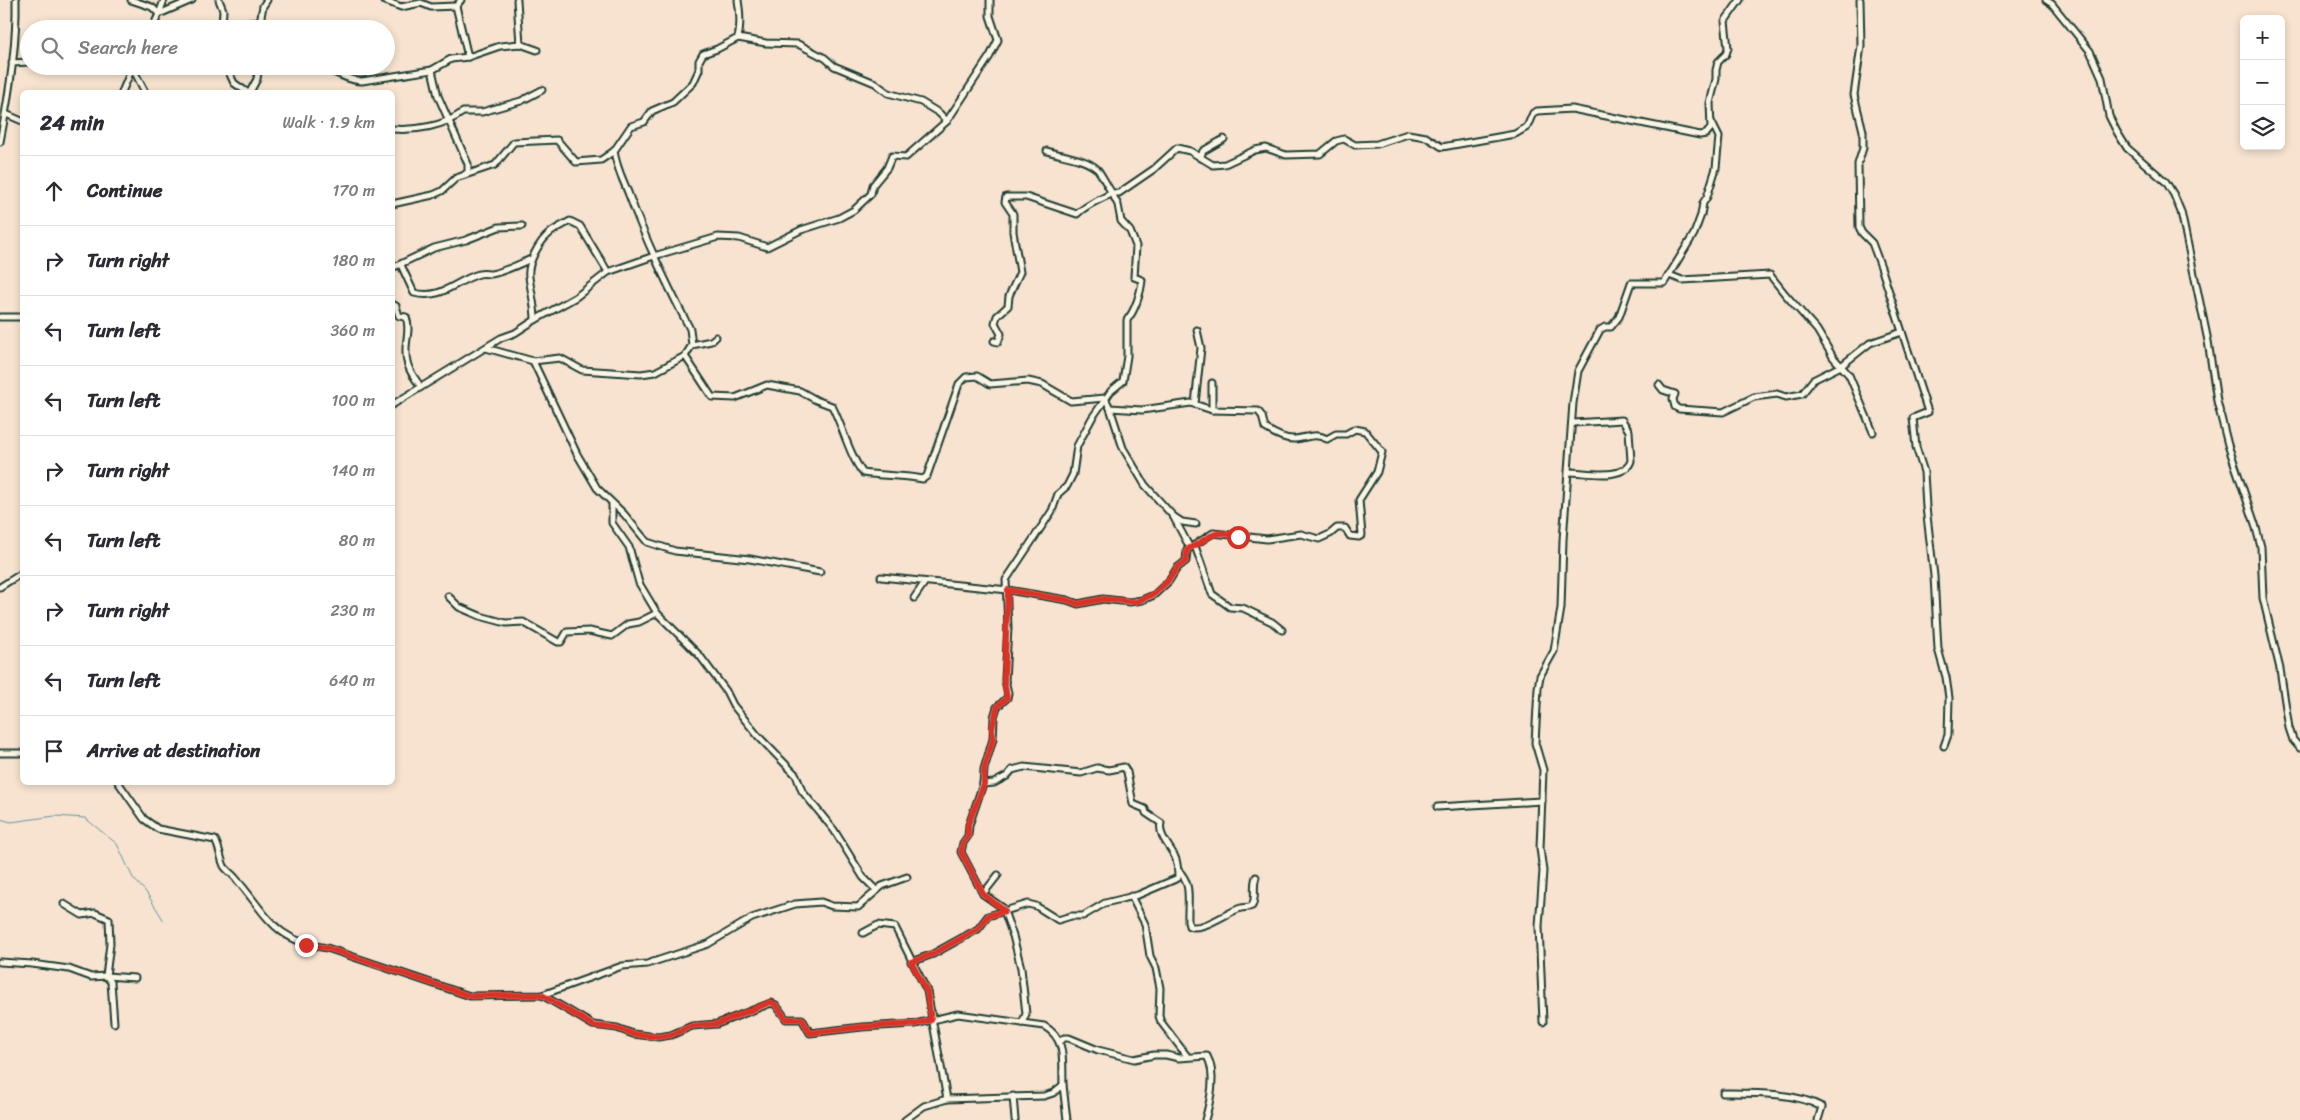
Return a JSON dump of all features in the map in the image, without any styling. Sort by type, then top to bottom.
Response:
[{"type":"street","points":[[0,142],[6,114],[12,63],[16,0]]},
{"type":"street","points":[[132,0],[152,6],[159,14]]},
{"type":"street","points":[[156,20],[164,0]]},
{"type":"street","points":[[159,14],[192,0]]},
{"type":"street","points":[[219,0],[223,10],[222,20]]},
{"type":"street","points":[[260,20],[263,6],[267,0]]},
{"type":"street","points":[[383,0],[402,7],[422,3],[430,7],[456,6],[460,4],[461,0]]},
{"type":"street","points":[[517,0],[520,44]]},
{"type":"street","points":[[738,0],[738,16],[741,27],[738,38]]},
{"type":"street","points":[[395,403],[501,338],[516,333],[534,320],[576,298],[608,272],[718,237],[739,238],[767,247],[801,230],[839,218],[854,210],[871,194],[874,185],[892,156],[906,157],[947,121],[998,43],[990,16],[990,0]]},
{"type":"street","points":[[994,341],[998,342],[1001,334],[995,323],[997,316],[1008,306],[1009,296],[1020,272],[1013,232],[1013,214],[1005,202],[1006,197],[1026,197],[1077,214],[1087,204],[1098,201],[1112,193],[1119,193],[1141,178],[1177,148],[1186,149],[1213,165],[1224,164],[1255,150],[1266,148],[1286,155],[1320,154],[1336,142],[1344,139],[1355,144],[1377,144],[1408,134],[1426,137],[1442,147],[1515,134],[1527,127],[1533,112],[1537,111],[1572,110],[1700,135],[1706,134],[1711,128],[1710,103],[1718,62],[1726,54],[1728,48],[1729,40],[1725,21],[1740,0]]},
{"type":"street","points":[[1860,0],[1861,46],[1854,95],[1863,131],[1863,148],[1858,164],[1859,227],[1872,243],[1928,412],[1913,418],[1916,447],[1924,472],[1934,576],[1938,649],[1946,677],[1949,698],[1948,735],[1944,746]]},
{"type":"street","points":[[2046,0],[2052,4],[2090,51],[2102,78],[2109,116],[2127,148],[2166,182],[2174,194],[2181,212],[2208,341],[2217,401],[2228,445],[2261,547],[2263,598],[2280,669],[2289,728],[2293,740],[2300,748]]},
{"type":"street","points":[[456,6],[468,57]]},
{"type":"street","points":[[395,203],[433,195],[442,191],[449,182],[495,165],[514,142],[557,140],[576,162],[601,160],[614,152],[631,126],[644,122],[652,111],[673,102],[693,83],[703,54],[738,38],[798,44],[825,58],[834,66],[875,83],[888,93],[921,102],[939,113],[947,121]]},
{"type":"street","points":[[339,75],[354,81],[432,70],[451,59],[468,57],[500,46],[520,44],[537,50]]},
{"type":"street","points":[[12,63],[20,63]]},
{"type":"street","points":[[432,70],[438,96],[468,164],[468,172],[464,175]]},
{"type":"street","points":[[123,90],[129,75]]},
{"type":"street","points":[[136,75],[144,90]]},
{"type":"street","points":[[230,75],[234,83],[245,90]]},
{"type":"street","points":[[249,90],[258,75]]},
{"type":"street","points":[[395,128],[425,127],[449,120],[463,112],[482,112],[521,101],[542,90]]},
{"type":"street","points":[[6,114],[20,119]]},
{"type":"street","points":[[1543,1022],[1539,926],[1543,871],[1540,848],[1543,770],[1535,743],[1540,676],[1554,651],[1561,608],[1563,540],[1578,371],[1600,330],[1605,327],[1611,327],[1619,317],[1631,283],[1664,283],[1694,234],[1701,215],[1703,202],[1707,197],[1716,168],[1719,137],[1711,121]]},
{"type":"street","points":[[1200,158],[1203,151],[1224,139]]},
{"type":"street","points":[[1022,1023],[1026,1014],[1021,968],[1005,911],[983,894],[961,852],[963,843],[968,836],[968,825],[984,784],[984,769],[993,739],[994,717],[997,707],[1007,698],[1008,693],[1004,680],[1008,590],[1006,580],[1052,511],[1058,494],[1067,486],[1073,474],[1077,446],[1092,418],[1106,398],[1123,381],[1127,356],[1127,320],[1131,316],[1142,284],[1142,280],[1134,277],[1133,273],[1136,246],[1130,232],[1121,221],[1118,205],[1112,193],[1098,170],[1086,162],[1047,151]]},
{"type":"street","points":[[486,348],[533,361],[560,358],[582,370],[641,374],[655,372],[685,356],[692,344],[690,329],[654,256],[621,179],[614,152]]},
{"type":"street","points":[[534,320],[534,301],[529,276],[531,259],[549,234],[570,221],[580,226],[608,272]]},
{"type":"street","points":[[395,267],[434,248],[466,240],[500,227],[522,226]]},
{"type":"street","points":[[401,264],[414,293],[422,295],[444,292],[473,276],[482,273],[491,274],[531,259]]},
{"type":"street","points":[[1669,275],[1682,280],[1770,275],[1818,330],[1833,357],[1849,375],[1872,432]]},
{"type":"street","points":[[395,306],[399,316],[406,317],[409,326],[406,353],[409,369],[421,386]]},
{"type":"street","points":[[0,316],[20,317]]},
{"type":"street","points":[[1196,404],[1201,348],[1197,330]]},
{"type":"street","points":[[1659,385],[1663,390],[1675,394],[1674,403],[1679,409],[1723,412],[1754,396],[1778,394],[1786,397],[1802,394],[1813,380],[1841,366],[1870,342],[1902,332]]},
{"type":"street","points":[[692,344],[711,341],[716,337]]},
{"type":"street","points":[[685,356],[712,397],[735,398],[767,385],[800,391],[832,406],[856,464],[863,473],[898,478],[912,476],[924,479],[927,476],[959,384],[966,377],[977,376],[990,384],[1028,382],[1042,384],[1071,401],[1106,398]]},
{"type":"street","points":[[533,361],[577,454],[597,488],[647,542],[675,551],[750,559],[820,572]]},
{"type":"street","points":[[1212,384],[1212,410]]},
{"type":"street","points":[[1106,398],[1123,448],[1145,485],[1173,516],[1193,547],[1212,594],[1230,607],[1243,608],[1272,622],[1282,630]]},
{"type":"street","points":[[881,577],[979,589],[1008,590],[1067,600],[1078,604],[1103,599],[1130,602],[1142,600],[1154,594],[1168,581],[1177,568],[1186,561],[1187,550],[1214,534],[1267,539],[1301,534],[1319,539],[1337,528],[1345,528],[1350,536],[1354,538],[1362,535],[1359,500],[1377,472],[1382,452],[1365,431],[1355,430],[1346,434],[1336,434],[1327,439],[1313,435],[1294,439],[1265,428],[1262,416],[1258,411],[1212,410],[1201,408],[1196,404],[1142,410],[1110,408]]},
{"type":"street","points":[[1569,472],[1614,474],[1624,472],[1632,461],[1629,431],[1622,420],[1573,423]]},
{"type":"street","points":[[612,503],[612,523],[629,547],[639,583],[657,613],[700,656],[726,691],[733,705],[758,736],[796,775],[802,791],[834,830],[864,877],[876,890]]},
{"type":"street","points":[[1173,516],[1182,522],[1196,524]]},
{"type":"street","points":[[0,587],[20,574]]},
{"type":"street","points":[[914,598],[925,582]]},
{"type":"street","points":[[448,596],[459,606],[480,616],[506,623],[523,622],[558,642],[561,642],[567,632],[588,630],[612,636],[628,624],[638,622],[657,613]]},
{"type":"street","points":[[0,753],[20,753]]},
{"type":"street","points":[[911,962],[933,954],[978,929],[988,916],[1028,904],[1036,906],[1058,920],[1064,920],[1071,916],[1083,916],[1100,905],[1131,896],[1178,878],[1176,858],[1166,845],[1160,828],[1162,823],[1149,816],[1145,809],[1133,804],[1127,772],[1124,767],[1109,770],[1097,768],[1081,773],[1024,766],[1012,770],[1007,776],[994,783],[984,784]]},
{"type":"street","points":[[120,785],[144,820],[158,829],[215,840],[220,850],[224,867],[238,880],[268,920],[284,936],[306,945],[327,948],[470,996],[542,995],[622,966],[647,964],[708,944],[752,918],[795,904],[821,902],[832,906],[858,907],[876,890],[890,882],[907,877]]},
{"type":"street","points":[[1437,807],[1542,801]]},
{"type":"street","points":[[1178,870],[1189,887],[1188,921],[1189,926],[1194,928],[1202,927],[1242,907],[1252,906],[1254,903],[1253,884],[1256,877]]},
{"type":"street","points":[[983,894],[998,876]]},
{"type":"street","points":[[1131,896],[1145,924],[1150,956],[1156,968],[1160,988],[1161,1022],[1187,1056]]},
{"type":"street","points":[[64,904],[82,915],[95,913],[109,919],[110,944],[106,976]]},
{"type":"street","points":[[862,932],[878,925],[895,927],[927,992],[947,1099]]},
{"type":"street","points":[[0,962],[69,969],[91,978],[106,976],[135,978]]},
{"type":"street","points":[[106,976],[112,982],[111,1006],[114,1023]]},
{"type":"street","points":[[542,995],[594,1026],[617,1028],[633,1034],[658,1037],[671,1035],[692,1026],[717,1024],[771,1002],[776,1005],[786,1019],[802,1019],[810,1033],[862,1027],[915,1024],[958,1014],[1044,1026],[1054,1031],[1061,1041],[1067,1120]]},
{"type":"street","points":[[1061,1041],[1064,1038],[1069,1038],[1098,1050],[1134,1059],[1154,1055],[1179,1058],[1207,1056],[1210,1062],[1210,1102],[1205,1120]]},
{"type":"street","points":[[905,1120],[924,1106],[947,1099],[1044,1096],[1063,1085]]},
{"type":"street","points":[[1723,1093],[1768,1095],[1803,1100],[1822,1108],[1818,1120]]},
{"type":"street","points":[[1012,1096],[1015,1120]]},
{"type":"waterway","points":[[0,819],[11,822],[55,816],[85,818],[117,844],[133,878],[146,892],[164,921]]},
{"type":"route","points":[[306,945],[327,948],[470,996],[542,995],[594,1026],[617,1028],[633,1034],[658,1037],[671,1035],[692,1026],[717,1024],[771,1002],[776,1005],[780,1014],[786,1019],[802,1019],[810,1033],[893,1024],[915,1024],[931,1020],[927,992],[911,962],[924,959],[978,929],[988,916],[1005,911],[983,894],[961,852],[963,843],[968,836],[968,825],[984,784],[984,769],[993,739],[994,717],[997,707],[1007,698],[1008,693],[1004,680],[1006,633],[1008,628],[1006,612],[1008,590],[1067,600],[1078,604],[1087,604],[1103,599],[1130,602],[1142,600],[1154,594],[1168,581],[1177,568],[1186,561],[1187,550],[1190,548],[1214,534],[1228,534],[1238,537]]}]
